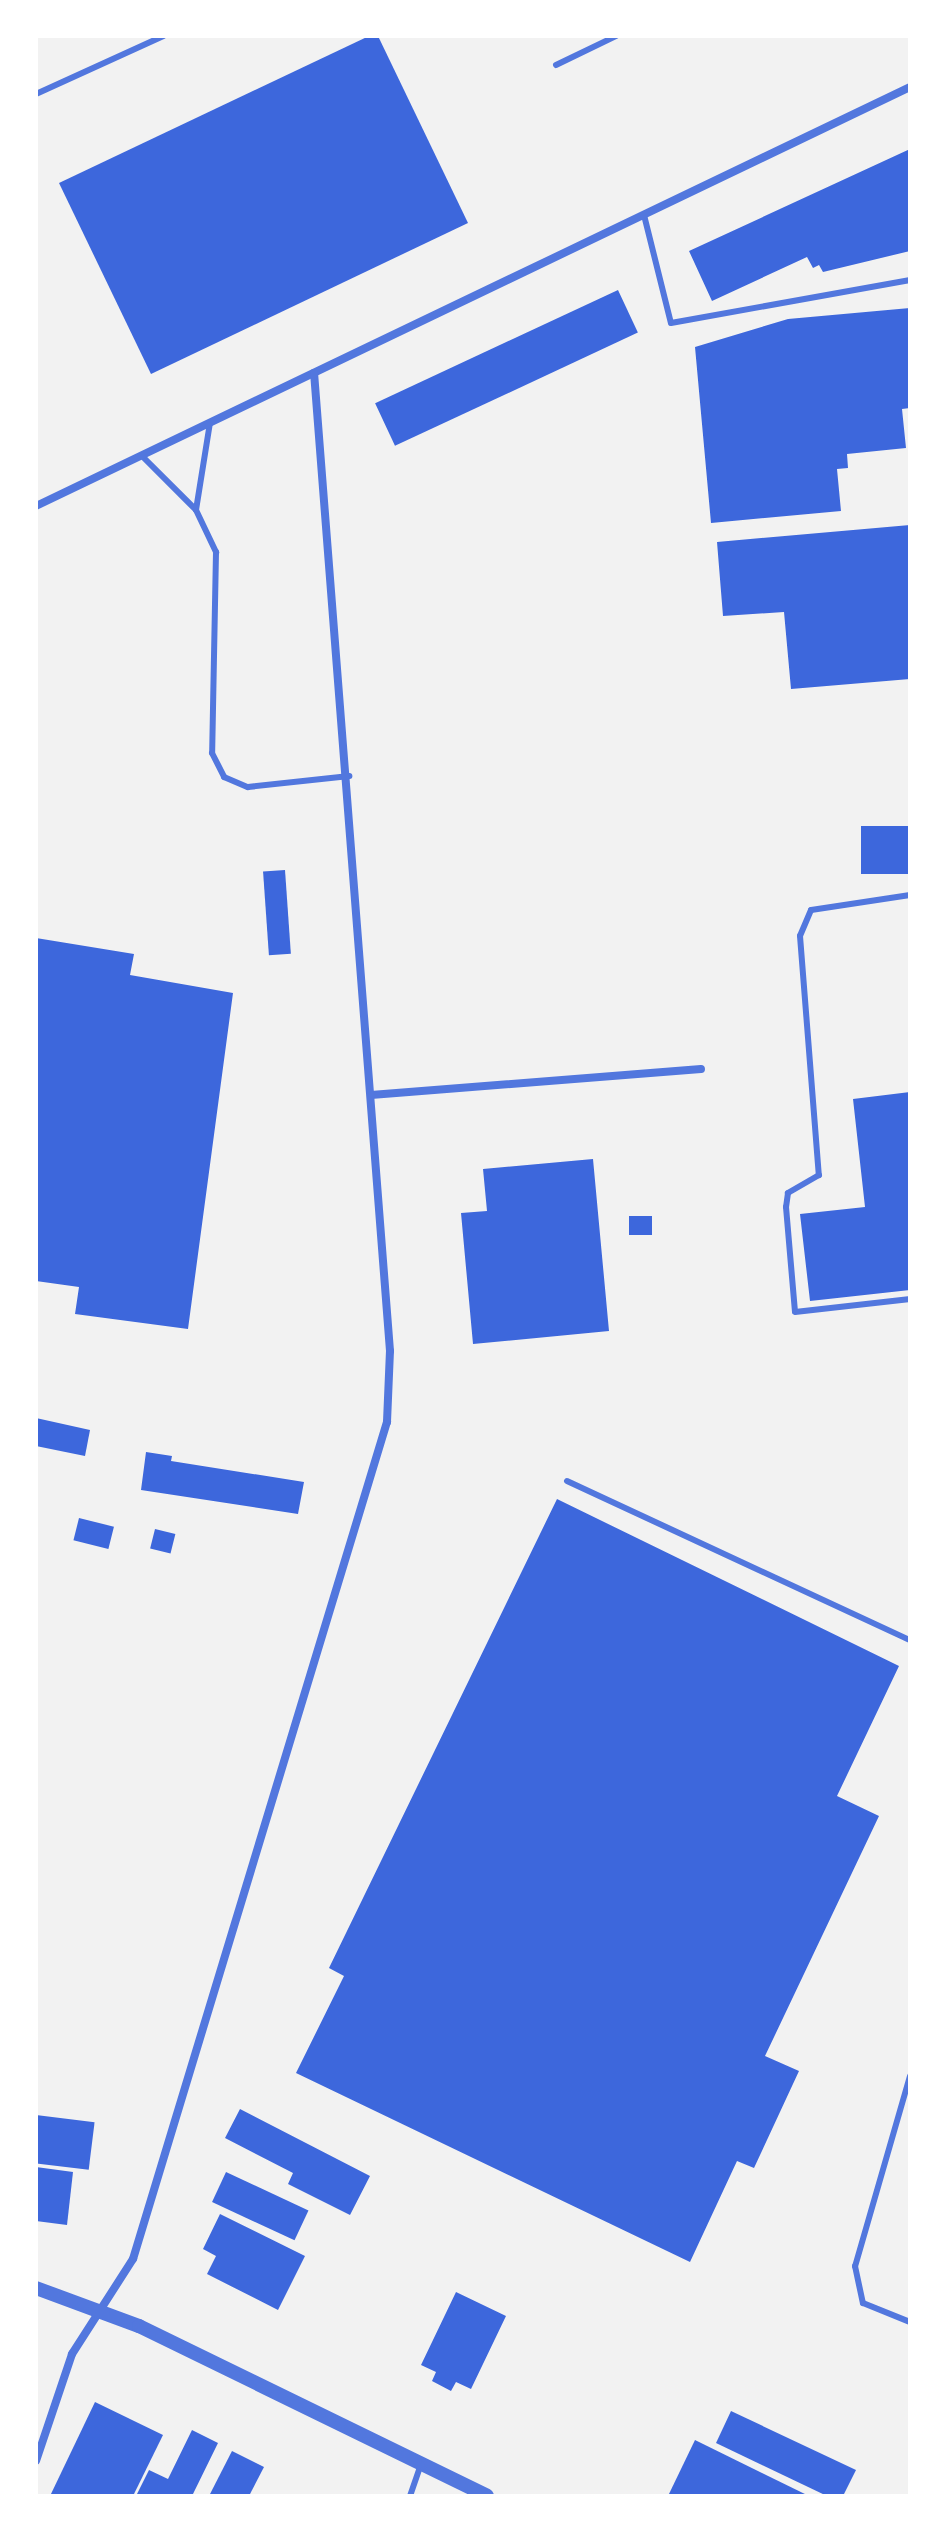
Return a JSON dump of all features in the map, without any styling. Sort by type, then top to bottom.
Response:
[{"type":"street","points":[[36,506],[910,87]]},
{"type":"street","points":[[36,2461],[72,2354],[133,2259],[387,1422],[390,1351],[349,776],[314,373]]},
{"type":"street","points":[[371,1095],[701,1069]]},
{"type":"street","points":[[36,2288],[101,2309],[487,2496]]},
{"type":"lane","points":[[36,94],[163,36]]},
{"type":"lane","points":[[556,65],[616,36]]},
{"type":"lane","points":[[644,215],[671,323],[910,280]]},
{"type":"lane","points":[[196,510],[210,423]]},
{"type":"lane","points":[[142,456],[196,510],[216,552],[212,753],[224,777],[248,787],[349,776]]},
{"type":"lane","points":[[910,895],[811,910],[800,936],[819,1175],[788,1193],[786,1207],[795,1312],[910,1299]]},
{"type":"lane","points":[[567,1481],[910,1640]]},
{"type":"lane","points":[[910,2076],[855,2266],[863,2303],[910,2322]]},
{"type":"lane","points":[[410,2496],[421,2464]]},
{"type":"building","points":[[369,36],[378,36],[468,223],[151,374],[59,183]]},
{"type":"building","points":[[910,149],[910,251],[823,272],[819,265],[813,268],[807,257],[712,301],[689,251]]},
{"type":"building","points":[[618,290],[638,333],[395,446],[375,403]]},
{"type":"building","points":[[910,308],[910,408],[902,409],[906,448],[847,454],[848,468],[837,469],[841,511],[711,523],[695,347],[788,319]]},
{"type":"building","points":[[910,525],[910,679],[791,689],[784,612],[723,616],[717,542]]},
{"type":"building","points":[[861,826],[910,826],[910,874],[861,874]]},
{"type":"building","points":[[285,870],[291,954],[269,955],[263,872]]},
{"type":"building","points":[[36,938],[134,954],[130,975],[233,993],[188,1329],[75,1314],[79,1287],[36,1281]]},
{"type":"building","points":[[910,1092],[910,1290],[810,1301],[800,1214],[865,1207],[853,1099]]},
{"type":"building","points":[[593,1159],[609,1331],[473,1344],[461,1213],[487,1211],[483,1169]]},
{"type":"building","points":[[629,1216],[652,1216],[652,1235],[629,1235]]},
{"type":"building","points":[[36,1418],[90,1430],[85,1456],[36,1446]]},
{"type":"building","points":[[146,1452],[172,1456],[171,1461],[304,1482],[298,1514],[141,1490]]},
{"type":"building","points":[[557,1499],[899,1666],[837,1796],[879,1816],[765,2056],[799,2071],[754,2168],[737,2161],[690,2262],[296,2073],[344,1976],[329,1968]]},
{"type":"building","points":[[79,1518],[114,1527],[108,1549],[73,1540]]},
{"type":"building","points":[[155,1529],[175,1534],[171,1553],[150,1548]]},
{"type":"building","points":[[240,2109],[370,2176],[350,2215],[288,2184],[293,2173],[225,2138]]},
{"type":"building","points":[[36,2115],[95,2122],[89,2170],[36,2163]]},
{"type":"building","points":[[36,2167],[73,2172],[67,2225],[36,2221]]},
{"type":"building","points":[[226,2172],[308,2210],[295,2240],[212,2202]]},
{"type":"building","points":[[220,2214],[305,2256],[278,2310],[207,2274],[216,2256],[203,2249]]},
{"type":"building","points":[[456,2292],[506,2316],[471,2389],[456,2382],[451,2391],[432,2381],[436,2372],[421,2365]]},
{"type":"building","points":[[95,2402],[163,2435],[133,2496],[50,2496]]},
{"type":"building","points":[[731,2411],[856,2470],[843,2496],[827,2496],[716,2443]]},
{"type":"building","points":[[192,2430],[218,2443],[192,2496],[136,2496],[149,2470],[168,2479]]},
{"type":"building","points":[[695,2440],[809,2496],[668,2496]]},
{"type":"building","points":[[232,2451],[264,2467],[249,2496],[209,2496]]}]
